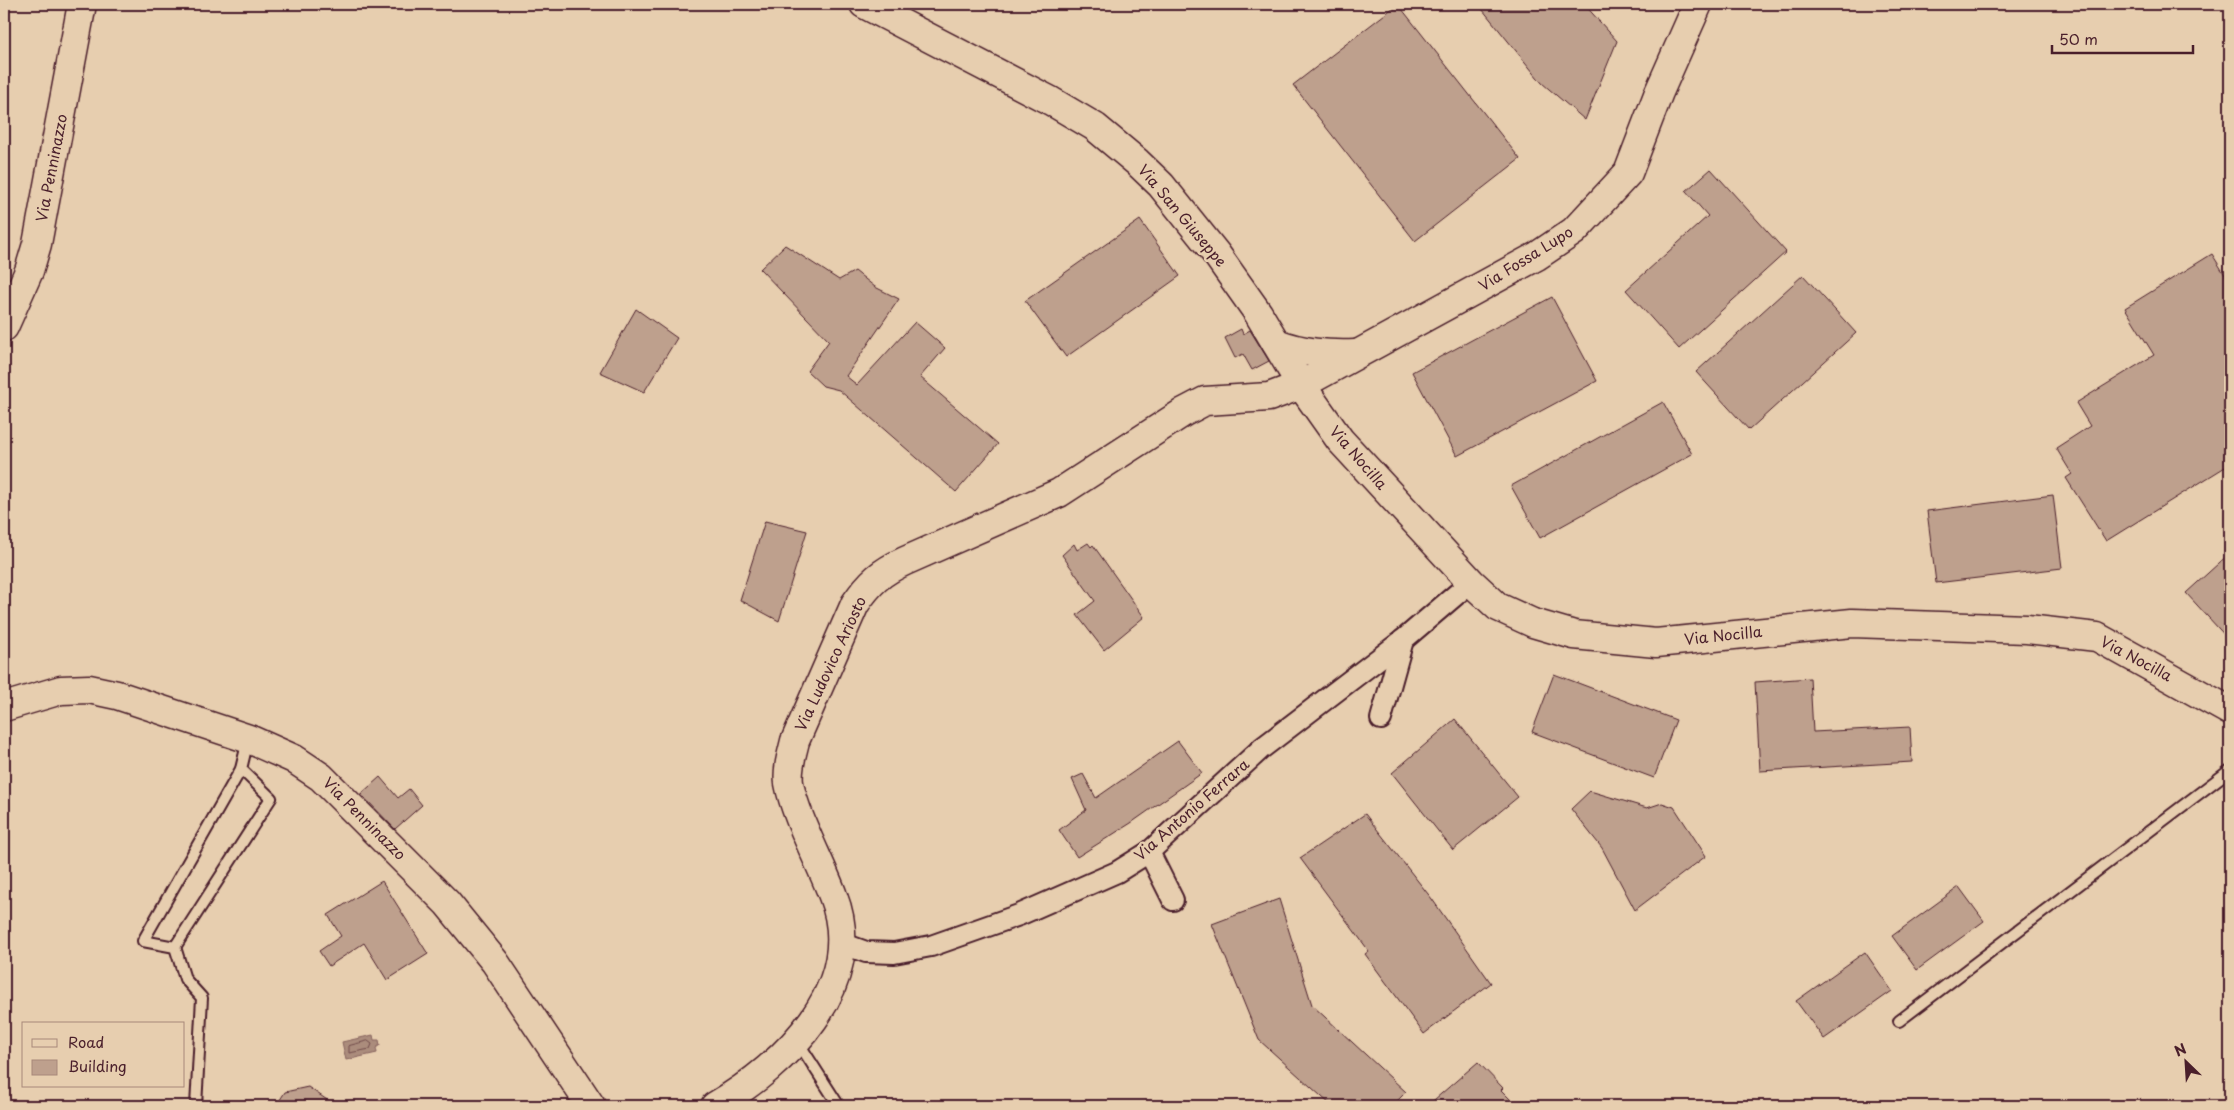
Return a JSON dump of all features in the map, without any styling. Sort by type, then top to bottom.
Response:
[{"type":"street","name":"Via Penninazzo","points":[[4,327],[29,271],[37,244],[82,4]]},
{"type":"street","name":"Via San Giuseppe","points":[[864,4],[1051,101],[1095,127],[1109,139],[1161,185],[1217,255],[1276,343],[1301,385]]},
{"type":"street","name":"Via Fossa Lupo","points":[[1301,385],[1362,354],[1537,256],[1574,231],[1607,198],[1628,173],[1698,4]]},
{"type":"street","points":[[1276,343],[1294,350],[1325,355],[1362,354]]},
{"type":"street","name":"Via Nocilla","points":[[1301,385],[1340,440],[1472,582],[1498,607],[1533,623],[1574,635],[1656,643],[1852,623],[2027,629],[2097,637],[2230,710]]},
{"type":"street","name":"Via Ludovico Ariosto","points":[[715,1106],[753,1081],[798,1041],[820,1011],[834,982],[841,943],[841,925],[834,898],[795,803],[789,781],[795,741],[855,604],[869,584],[892,567],[1059,493],[1184,412],[1205,401],[1269,397],[1301,385]]},
{"type":"street","name":"Via Antonio Ferrara","points":[[841,943],[866,952],[894,953],[931,946],[1037,907],[1117,872],[1149,852],[1262,748],[1402,640],[1472,582]]},
{"type":"street","points":[[1381,719],[1402,640]]},
{"type":"street","name":"Via Penninazzo","points":[[4,707],[61,690],[89,689],[117,695],[249,739],[294,759],[321,777],[447,902],[495,962],[590,1106]]},
{"type":"street","points":[[1149,852],[1173,900]]},
{"type":"lane","points":[[175,946],[143,942],[241,769],[249,739]]},
{"type":"lane","points":[[196,1106],[202,998],[185,979],[175,946],[271,798],[241,769]]},
{"type":"lane","points":[[1899,1022],[2230,770]]},
{"type":"lane","points":[[798,1041],[839,1106]]},
{"type":"water","points":[[373,1035],[374,1040],[379,1040],[380,1045],[376,1048],[377,1053],[346,1060],[342,1042]]},
{"type":"building","points":[[1398,4],[1520,159],[1415,241],[1293,85]]},
{"type":"building","points":[[1478,4],[1584,4],[1617,41],[1585,120],[1542,83]]},
{"type":"building","points":[[1711,169],[1786,252],[1679,349],[1626,290],[1708,216],[1686,191]]},
{"type":"building","points":[[1140,220],[1180,276],[1066,357],[1025,301]]},
{"type":"building","points":[[785,245],[839,280],[855,271],[875,287],[899,299],[846,376],[857,385],[915,322],[945,348],[920,377],[998,444],[956,492],[839,390],[823,386],[807,371],[829,341],[760,269]]},
{"type":"building","points":[[2212,254],[2230,283],[2230,464],[2106,541],[2066,478],[2072,474],[2056,448],[2090,426],[2076,403],[2154,355],[2125,308]]},
{"type":"building","points":[[1803,275],[1856,333],[1749,430],[1696,372]]},
{"type":"building","points":[[1552,297],[1597,381],[1457,456],[1412,372]]},
{"type":"building","points":[[636,309],[677,338],[644,392],[600,372]]},
{"type":"building","points":[[1241,329],[1243,334],[1250,330],[1269,361],[1252,370],[1243,354],[1235,358],[1225,338]]},
{"type":"building","points":[[1663,402],[1692,454],[1540,538],[1511,486]]},
{"type":"building","points":[[2053,495],[2062,568],[1936,583],[1927,511]]},
{"type":"building","points":[[765,521],[807,531],[779,621],[740,600]]},
{"type":"building","points":[[1088,543],[1091,547],[1093,545],[1144,617],[1104,650],[1077,615],[1095,601],[1062,555],[1074,544],[1077,550]]},
{"type":"building","points":[[2230,553],[2230,641],[2186,593]]},
{"type":"building","points":[[1554,674],[1676,720],[1654,778],[1532,732]]},
{"type":"building","points":[[1810,678],[1813,732],[1910,727],[1912,762],[1760,771],[1755,682]]},
{"type":"building","points":[[1455,719],[1518,797],[1453,850],[1392,773]]},
{"type":"building","points":[[1178,741],[1202,773],[1131,823],[1077,857],[1059,830],[1086,810],[1072,779],[1083,774],[1096,798]]},
{"type":"building","points":[[380,777],[398,798],[409,789],[422,805],[395,829],[361,794]]},
{"type":"building","points":[[1590,791],[1647,808],[1662,803],[1674,807],[1706,856],[1635,910],[1602,848],[1571,809]]},
{"type":"building","points":[[1365,814],[1432,899],[1491,983],[1424,1034],[1365,954],[1369,951],[1300,858]]},
{"type":"building","points":[[382,881],[428,954],[387,980],[364,943],[329,966],[319,951],[341,936],[328,915]]},
{"type":"building","points":[[1959,887],[1984,921],[1917,970],[1892,936]]},
{"type":"building","points":[[1279,899],[1312,1005],[1406,1092],[1392,1106],[1332,1106],[1259,1040],[1212,924]]},
{"type":"building","points":[[1865,952],[1892,991],[1824,1039],[1796,1001]]},
{"type":"building","points":[[1478,1062],[1517,1106],[1427,1106]]},
{"type":"building","points":[[308,1087],[336,1106],[276,1106],[285,1092]]}]
